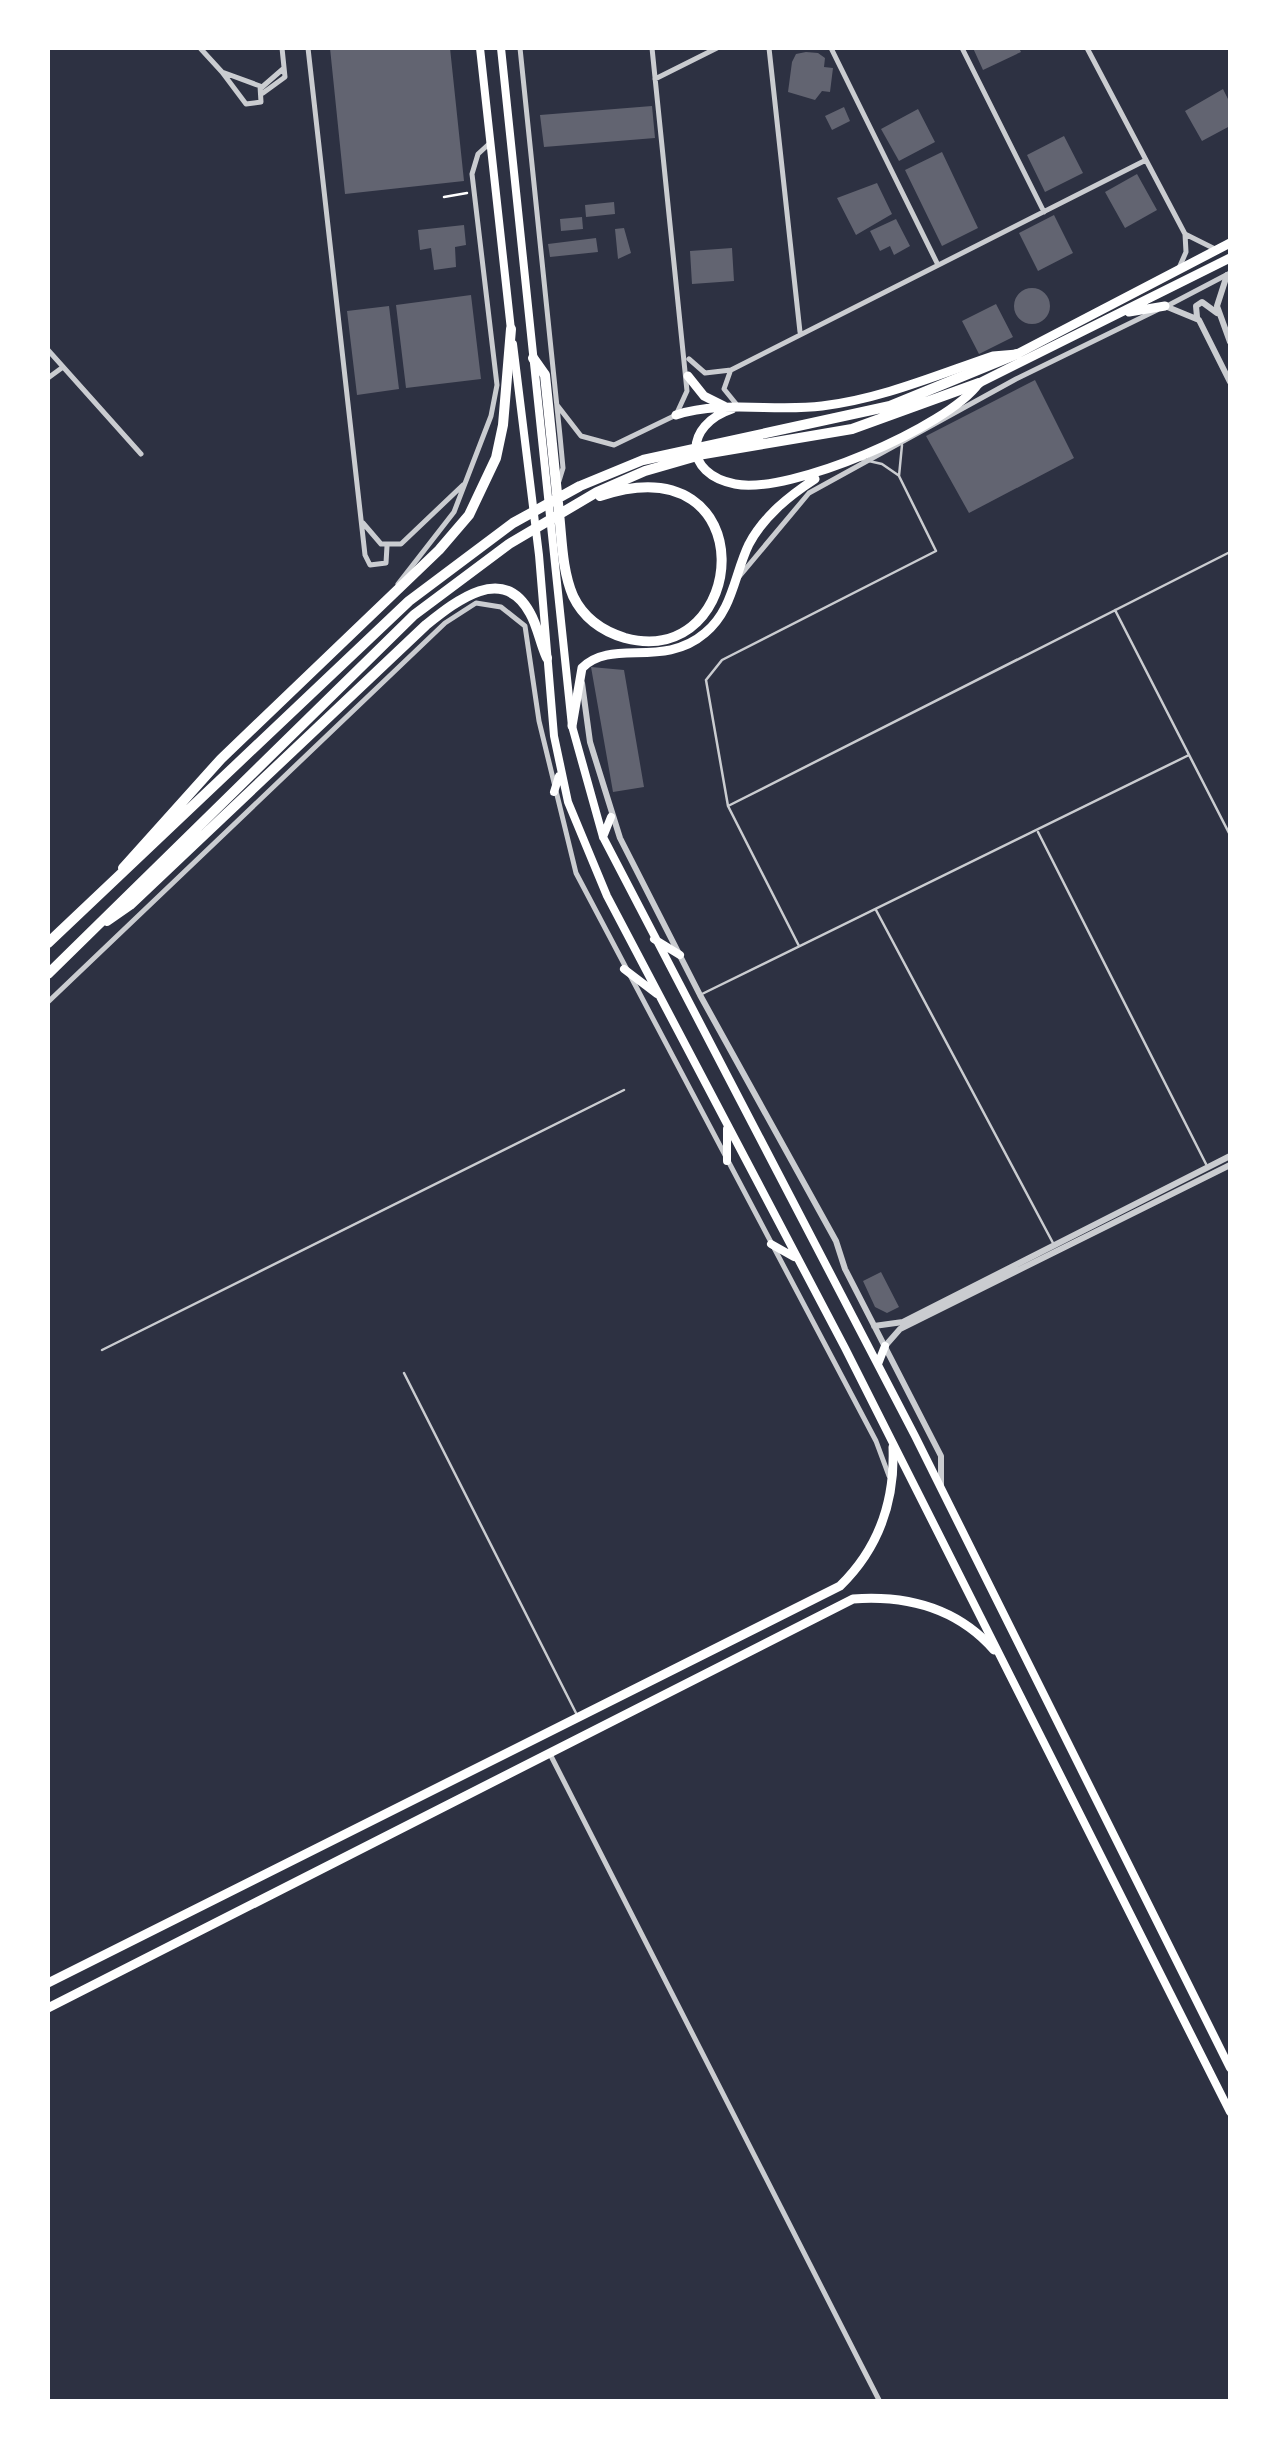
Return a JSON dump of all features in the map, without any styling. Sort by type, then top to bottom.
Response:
[{"type":"highway","points":[[48,943],[120,873],[221,759],[455,533],[490,474],[504,425],[511,328]]},
{"type":"highway","points":[[120,873],[144,856],[395,614],[482,543],[580,486],[666,458],[890,406],[1017,354]]},
{"type":"highway","points":[[533,358],[544,369],[569,584],[584,614],[597,626],[645,642],[681,632],[706,613],[720,586],[724,551],[710,516],[694,500],[673,489],[648,484],[585,501]]},
{"type":"highway","points":[[752,441],[872,424],[980,383]]},
{"type":"highway","points":[[48,974],[402,628],[473,567],[611,484],[666,458]]},
{"type":"highway","points":[[97,926],[130,905],[426,625],[466,594],[489,588],[519,598],[531,615],[547,658]]},
{"type":"main road","points":[[480,48],[560,771],[568,802],[607,896],[893,1446],[1230,2112]]},
{"type":"main road","points":[[500,48],[572,726],[603,837],[652,938],[941,1486],[1230,2068]]},
{"type":"main road","points":[[676,415],[802,408],[851,401],[993,356],[1017,354],[1230,242]]},
{"type":"main road","points":[[572,726],[581,670],[602,654],[654,655],[688,644],[718,620],[762,524],[788,498],[831,469],[941,412],[980,383],[1230,258]]},
{"type":"main road","points":[[1121,313],[1165,306]]},
{"type":"main road","points":[[688,376],[704,396],[736,409]]},
{"type":"main road","points":[[736,409],[711,418],[696,440],[697,458],[712,476],[737,485],[762,486],[831,469]]},
{"type":"main road","points":[[554,792],[560,771]]},
{"type":"main road","points":[[603,837],[611,817]]},
{"type":"main road","points":[[652,938],[680,956]]},
{"type":"main road","points":[[624,969],[661,997]]},
{"type":"main road","points":[[727,1125],[728,1161]]},
{"type":"main road","points":[[772,1244],[794,1256]]},
{"type":"main road","points":[[878,1364],[885,1346]]},
{"type":"main road","points":[[48,1983],[840,1586],[873,1544],[892,1486],[893,1446]]},
{"type":"main road","points":[[48,2008],[853,1599],[899,1598],[933,1608],[971,1626],[994,1650]]},
{"type":"street","points":[[200,48],[246,104],[258,104],[262,91],[282,81],[282,48]]},
{"type":"street","points":[[308,48],[370,565],[386,563],[387,546]]},
{"type":"street","points":[[520,48],[563,468],[556,485]]},
{"type":"street","points":[[557,405],[571,428],[603,445],[620,444],[676,415],[685,400],[687,357],[652,48]]},
{"type":"street","points":[[655,79],[717,48]]},
{"type":"street","points":[[770,48],[800,332]]},
{"type":"street","points":[[831,48],[938,265]]},
{"type":"street","points":[[962,48],[1044,212]]},
{"type":"street","points":[[1087,48],[1185,234],[1186,252],[1178,269]]},
{"type":"street","points":[[222,72],[262,91]]},
{"type":"street","points":[[394,592],[443,530],[467,481],[491,416],[496,385],[472,174],[478,154],[490,143]]},
{"type":"street","points":[[687,357],[705,373],[731,370],[1146,160]]},
{"type":"street","points":[[1185,234],[1203,246],[1218,249]]},
{"type":"street","points":[[736,580],[805,496],[1016,380],[1229,274]]},
{"type":"street","points":[[1229,274],[1217,298],[1218,314],[1230,342]]},
{"type":"street","points":[[1218,314],[1202,302],[1195,309],[1230,382]]},
{"type":"street","points":[[1165,306],[1198,320]]},
{"type":"street","points":[[48,350],[141,454]]},
{"type":"street","points":[[48,378],[63,367]]},
{"type":"street","points":[[731,370],[724,389],[736,409]]},
{"type":"street","points":[[362,520],[374,538],[387,546],[408,540],[467,481]]},
{"type":"street","points":[[48,1002],[400,664],[468,606],[486,602],[501,606],[525,626],[554,792],[576,873],[876,1441],[892,1486]]},
{"type":"street","points":[[581,670],[590,742],[611,817],[700,995],[794,1171],[814,1198],[941,1456],[941,1486]]},
{"type":"street","points":[[874,1326],[903,1322],[1230,1156]]},
{"type":"street","points":[[885,1346],[900,1329],[1230,1165]]},
{"type":"street","points":[[550,1756],[880,2402]]},
{"type":"lane","points":[[799,946],[728,806],[706,697],[710,672],[722,660],[936,551],[899,476],[902,445]]},
{"type":"lane","points":[[855,458],[899,476]]},
{"type":"lane","points":[[728,806],[1230,552]]},
{"type":"lane","points":[[1116,610],[1230,835]]},
{"type":"lane","points":[[700,995],[1190,755]]},
{"type":"lane","points":[[1037,830],[1208,1168]]},
{"type":"lane","points":[[875,909],[1054,1246]]},
{"type":"lane","points":[[102,1350],[624,1090]]},
{"type":"lane","points":[[404,1373],[578,1717]]},
{"type":"building","points":[[330,48],[450,48],[464,181],[345,194]]},
{"type":"building","points":[[973,48],[1019,48],[1021,52],[983,70]]},
{"type":"building","points":[[818,53],[825,58],[824,67],[833,68],[830,92],[822,91],[815,100],[788,92],[792,62],[796,54]]},
{"type":"building","points":[[1223,89],[1230,103],[1230,126],[1202,141],[1185,111]]},
{"type":"building","points":[[652,106],[655,138],[544,147],[540,115]]},
{"type":"building","points":[[844,107],[850,121],[832,130],[825,116]]},
{"type":"building","points":[[918,109],[935,142],[899,161],[881,129]]},
{"type":"building","points":[[1064,136],[1083,173],[1045,192],[1027,155]]},
{"type":"building","points":[[942,152],[978,228],[942,246],[905,170]]},
{"type":"building","points":[[1137,174],[1157,210],[1125,228],[1105,192]]},
{"type":"building","points":[[877,183],[892,214],[856,235],[837,198]]},
{"type":"building","points":[[614,202],[615,214],[586,217],[585,205]]},
{"type":"building","points":[[1054,215],[1073,253],[1038,271],[1019,233]]},
{"type":"building","points":[[582,217],[583,229],[561,231],[560,219]]},
{"type":"building","points":[[896,219],[910,246],[894,255],[890,246],[880,251],[870,231]]},
{"type":"building","points":[[464,225],[466,245],[455,247],[456,267],[434,270],[431,248],[420,250],[418,230]]},
{"type":"building","points":[[624,228],[631,253],[618,259],[615,229]]},
{"type":"building","points":[[596,238],[598,252],[550,257],[548,244]]},
{"type":"building","points":[[732,248],[734,281],[692,284],[690,251]]},
{"type":"building","points":[[1032,288],[1045,293],[1050,306],[1045,319],[1032,324],[1019,319],[1014,306],[1019,293]]},
{"type":"building","points":[[471,295],[481,379],[406,388],[396,305]]},
{"type":"building","points":[[996,304],[1013,337],[979,354],[962,321]]},
{"type":"building","points":[[389,306],[399,389],[357,395],[347,311]]},
{"type":"building","points":[[1035,380],[1074,458],[969,513],[926,436]]},
{"type":"building","points":[[591,667],[624,670],[644,787],[613,792]]},
{"type":"building","points":[[881,1272],[899,1307],[887,1313],[875,1307],[863,1281]]}]
